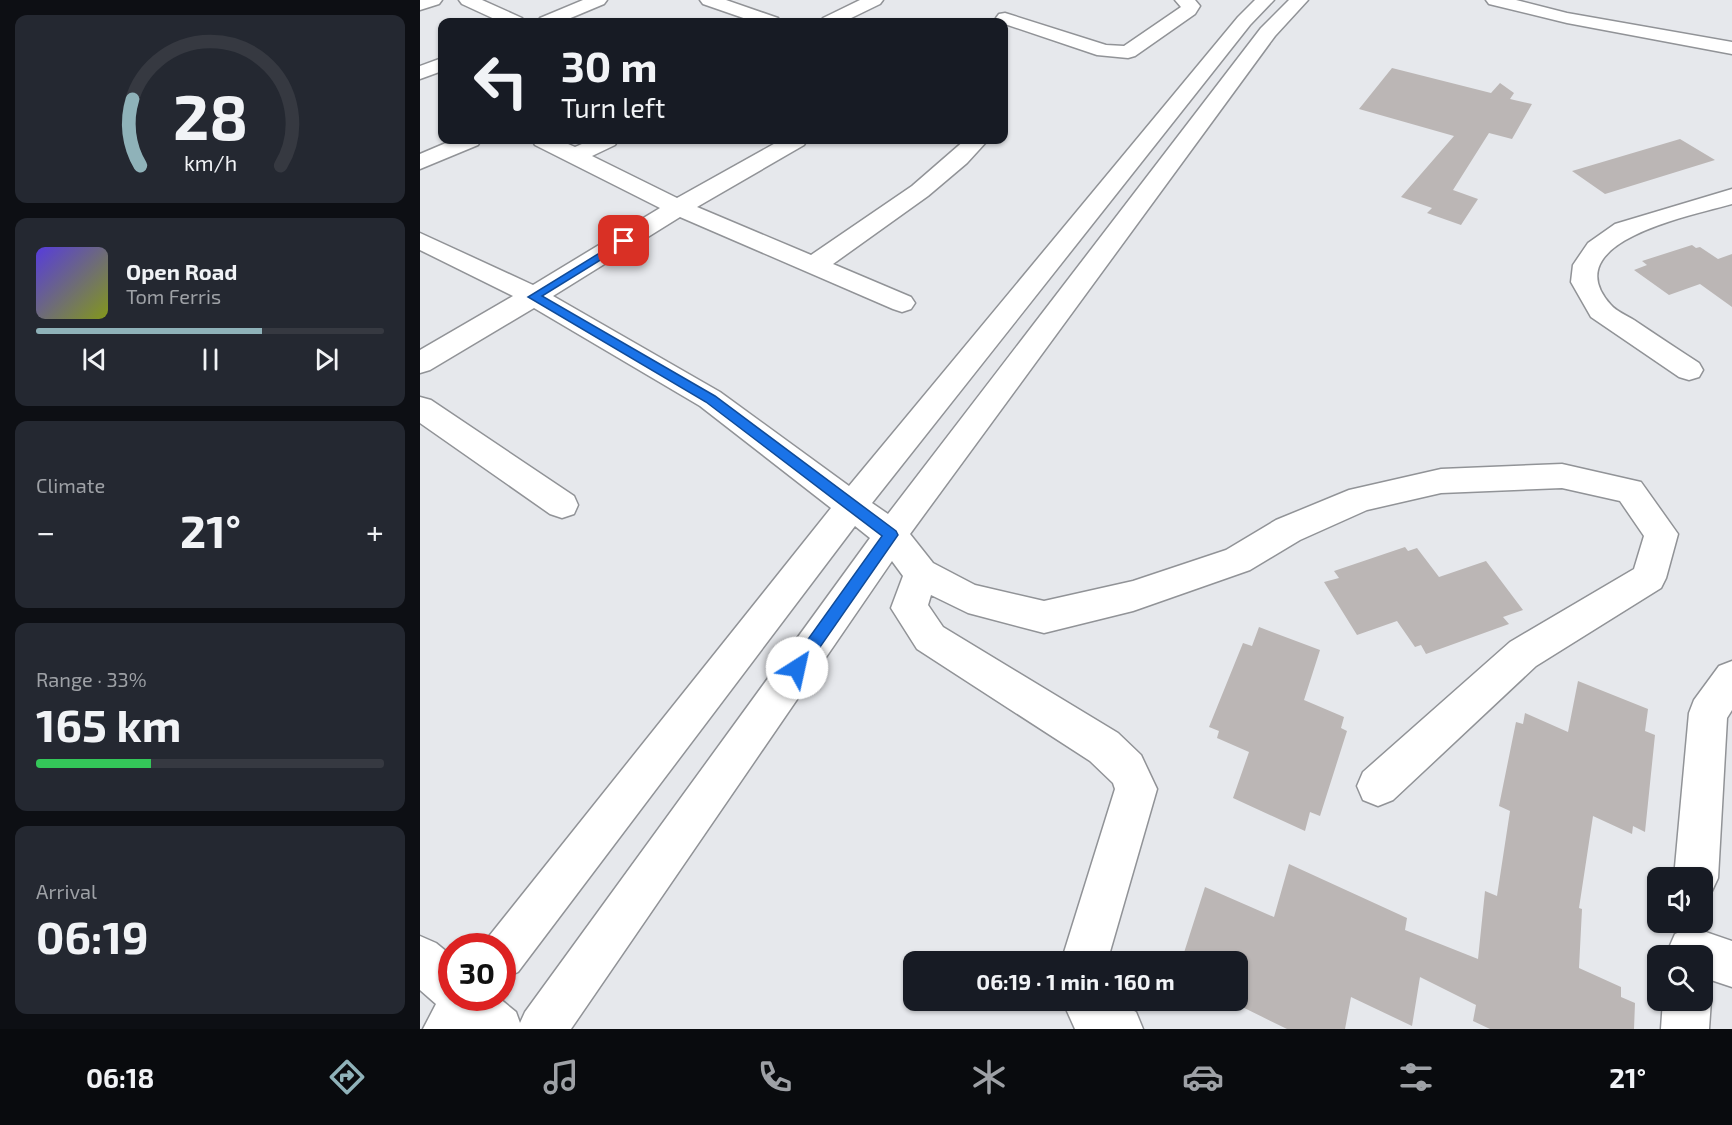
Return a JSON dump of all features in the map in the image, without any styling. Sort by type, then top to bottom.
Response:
[{"type":"street","points":[[420,5],[433,0]]},
{"type":"street","points":[[468,0],[506,18]]},
{"type":"street","points":[[556,18],[598,0]]},
{"type":"street","points":[[709,0],[760,18]]},
{"type":"street","points":[[838,18],[874,0]]},
{"type":"street","points":[[1008,22],[1118,54],[1128,52],[1189,10],[1191,6],[1184,0]]},
{"type":"street","points":[[516,938],[852,506],[1244,21],[1265,0]]},
{"type":"street","points":[[542,1029],[891,535],[1268,32],[1299,0]]},
{"type":"street","points":[[1495,0],[1567,18],[1732,48]]},
{"type":"street","points":[[1004,18],[1024,6]]},
{"type":"street","points":[[420,73],[438,66]]},
{"type":"street","points":[[420,162],[461,144]]},
{"type":"street","points":[[551,144],[678,208],[902,303]]},
{"type":"street","points":[[575,156],[599,144]]},
{"type":"street","points":[[420,363],[789,144]]},
{"type":"street","points":[[814,265],[950,169],[973,144]]},
{"type":"street","points":[[1689,370],[1601,310],[1584,282],[1586,265],[1597,248],[1624,229],[1732,196]]},
{"type":"street","points":[[420,240],[534,297],[710,399],[891,535],[921,573],[968,598],[1044,617],[1133,596],[1238,560],[1288,530],[1361,499],[1442,481],[1562,476],[1630,491],[1661,534],[1649,578],[1523,654],[1378,786]]},
{"type":"street","points":[[420,408],[562,506]]},
{"type":"street","points":[[921,573],[909,608],[930,638],[1104,747],[1127,769],[1136,789],[1087,951]]},
{"type":"street","points":[[1697,867],[1708,713],[1732,678]]},
{"type":"street","points":[[420,959],[438,977]]},
{"type":"street","points":[[1091,1011],[1095,1017],[1119,1029]]},
{"type":"street","points":[[1685,1029],[1686,1011]]},
{"type":"building","points":[[1392,68],[1491,93],[1500,83],[1514,93],[1510,99],[1532,104],[1512,139],[1489,133],[1453,190],[1478,199],[1461,225],[1427,213],[1432,208],[1401,197],[1454,136],[1359,109]]},
{"type":"building","points":[[1680,139],[1715,160],[1605,194],[1572,171]]},
{"type":"building","points":[[1692,245],[1696,248],[1700,247],[1718,259],[1732,254],[1732,307],[1700,284],[1669,295],[1634,270],[1647,265],[1642,261]]},
{"type":"building","points":[[1405,547],[1408,551],[1417,548],[1439,577],[1486,561],[1523,610],[1503,617],[1509,624],[1426,654],[1421,645],[1415,647],[1397,621],[1357,635],[1324,582],[1339,578],[1334,571]]},
{"type":"building","points":[[1259,627],[1320,650],[1304,700],[1344,717],[1341,728],[1347,731],[1320,816],[1310,812],[1305,831],[1233,798],[1249,752],[1217,738],[1219,731],[1209,727],[1243,643],[1252,646]]},
{"type":"building","points":[[1578,681],[1648,709],[1645,731],[1655,735],[1645,832],[1633,826],[1632,834],[1593,816],[1579,908],[1582,909],[1579,968],[1621,987],[1621,997],[1635,1003],[1634,1029],[1490,1029],[1473,1021],[1476,1005],[1420,977],[1412,1026],[1351,997],[1345,1029],[1287,1029],[1248,1010],[1248,951],[1185,951],[1205,887],[1274,917],[1289,864],[1407,918],[1405,930],[1478,959],[1485,891],[1497,896],[1510,811],[1499,806],[1516,722],[1523,724],[1525,713],[1568,732]]},
{"type":"route","points":[[624,241],[534,297],[710,399],[891,535],[797,668]]}]
